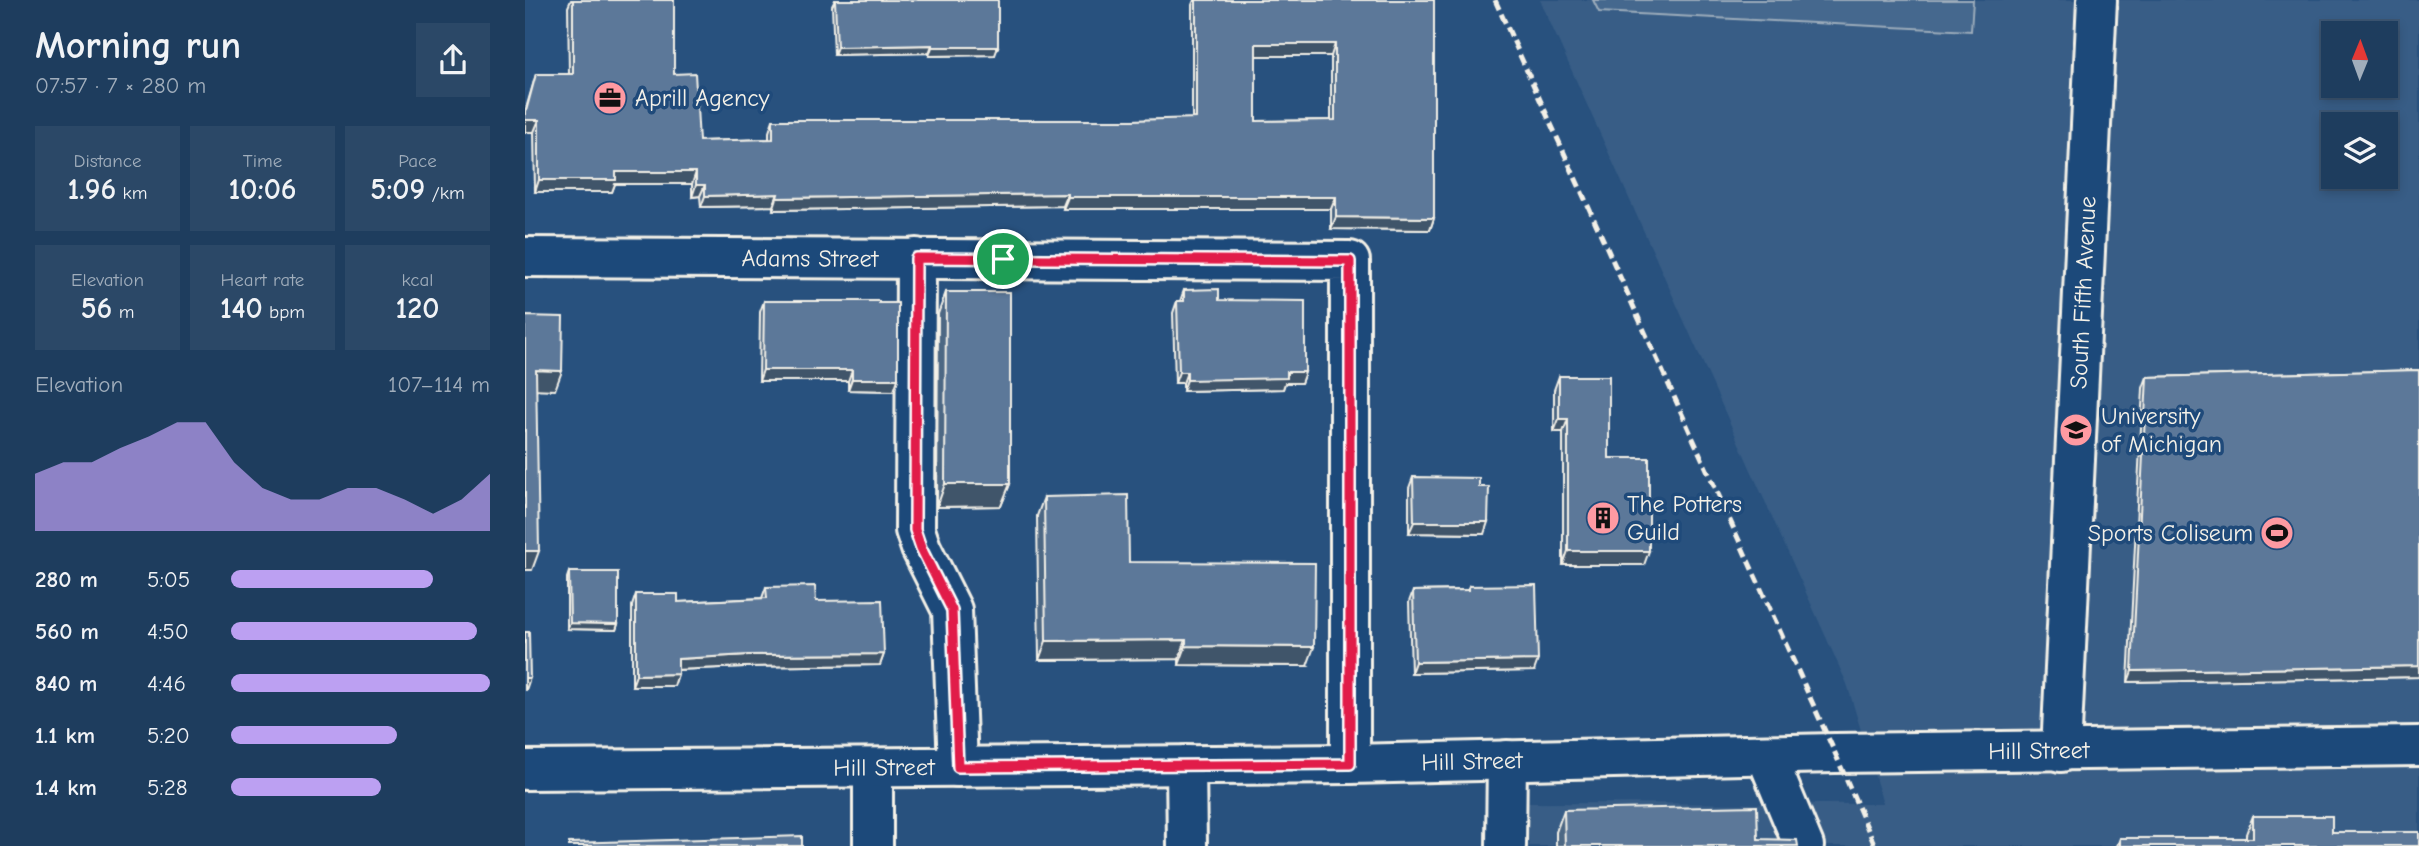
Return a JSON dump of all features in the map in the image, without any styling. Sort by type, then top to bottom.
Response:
[{"type":"street","name":"South Fifth Avenue","points":[[2061,752],[2097,0]]},
{"type":"street","name":"Adams Street","points":[[525,257],[1350,261],[1350,764]]},
{"type":"street","points":[[916,258],[915,530],[921,548],[952,610],[958,767]]},
{"type":"street","name":"Hill Street","points":[[525,770],[1350,764],[2419,746]]},
{"type":"street","points":[[1766,755],[1804,846]]},
{"type":"street","points":[[1506,846],[1507,760]]},
{"type":"street","points":[[1186,765],[1187,846]]},
{"type":"street","points":[[873,768],[873,846]]},
{"type":"shaded area","name":"University of Michigan","points":[[1540,0],[2419,0],[2419,846],[1529,846],[1528,803],[1883,804],[1847,684]]},
{"type":"shaded area","points":[[1593,0],[1973,0],[1971,31],[1599,12]]},
{"type":"building","points":[[573,0],[674,0],[674,74],[695,73],[699,141],[773,139],[773,120],[1196,118],[1196,0],[1434,0],[1434,218],[1336,217],[1336,197],[1068,197],[1068,194],[777,198],[778,194],[705,196],[705,185],[696,185],[696,172],[616,172],[616,180],[539,180],[539,120],[525,120],[536,74],[573,74]],"holes":[[[1256,44],[1335,44],[1335,120],[1256,121]]]},
{"type":"building","points":[[835,0],[998,0],[998,47],[837,47]]},
{"type":"building","points":[[1219,289],[1219,300],[1305,301],[1305,372],[1287,372],[1287,378],[1187,380],[1187,372],[1179,372],[1177,301],[1184,301],[1184,290]]},
{"type":"building","points":[[946,292],[1010,292],[1010,484],[945,484]]},
{"type":"building","points":[[764,301],[898,303],[898,379],[852,379],[852,370],[763,370]]},
{"type":"building","points":[[525,316],[563,317],[562,371],[536,370],[539,551],[525,551]]},
{"type":"building","name":"Sports Coliseum","points":[[2419,370],[2419,666],[2132,671],[2147,377]]},
{"type":"building","name":"The Potters Guild","points":[[1559,376],[1609,376],[1609,458],[1649,458],[1649,551],[1568,551],[1568,419],[1559,419]]},
{"type":"building","points":[[1413,477],[1479,478],[1479,487],[1489,487],[1488,522],[1414,522]]},
{"type":"building","points":[[1128,495],[1129,562],[1315,563],[1314,647],[1186,646],[1186,640],[1046,641],[1044,497]]},
{"type":"building","points":[[569,572],[618,572],[618,624],[570,623]]},
{"type":"building","points":[[1536,585],[1538,660],[1415,662],[1413,591],[1469,590],[1469,586]]},
{"type":"building","points":[[815,586],[816,601],[882,600],[884,654],[748,655],[678,659],[678,674],[636,675],[636,594],[678,594],[678,602],[767,598],[766,587]]},
{"type":"building","points":[[525,632],[529,632],[530,678],[525,678]]},
{"type":"building","points":[[1757,806],[1758,839],[1797,840],[1798,846],[1565,846],[1564,810]]},
{"type":"building","points":[[2253,816],[2332,816],[2332,832],[2419,832],[2419,846],[2120,846],[2120,838],[2253,838]]},
{"type":"building","points":[[802,836],[802,846],[569,846],[569,843]]},
{"type":"railway","points":[[1495,0],[1875,846]]},
{"type":"place","name":"Aprill Agency","points":[[610,98]]},
{"type":"place","name":"University of Michigan","points":[[2076,430]]},
{"type":"place","name":"The Potters Guild","points":[[1603,518]]},
{"type":"place","name":"Sports Coliseum","points":[[2277,533]]},
{"type":"route","points":[[916,258],[1003,259],[1350,261],[1350,764],[958,767],[954,621],[949,601],[921,548],[915,530],[916,258]]}]
